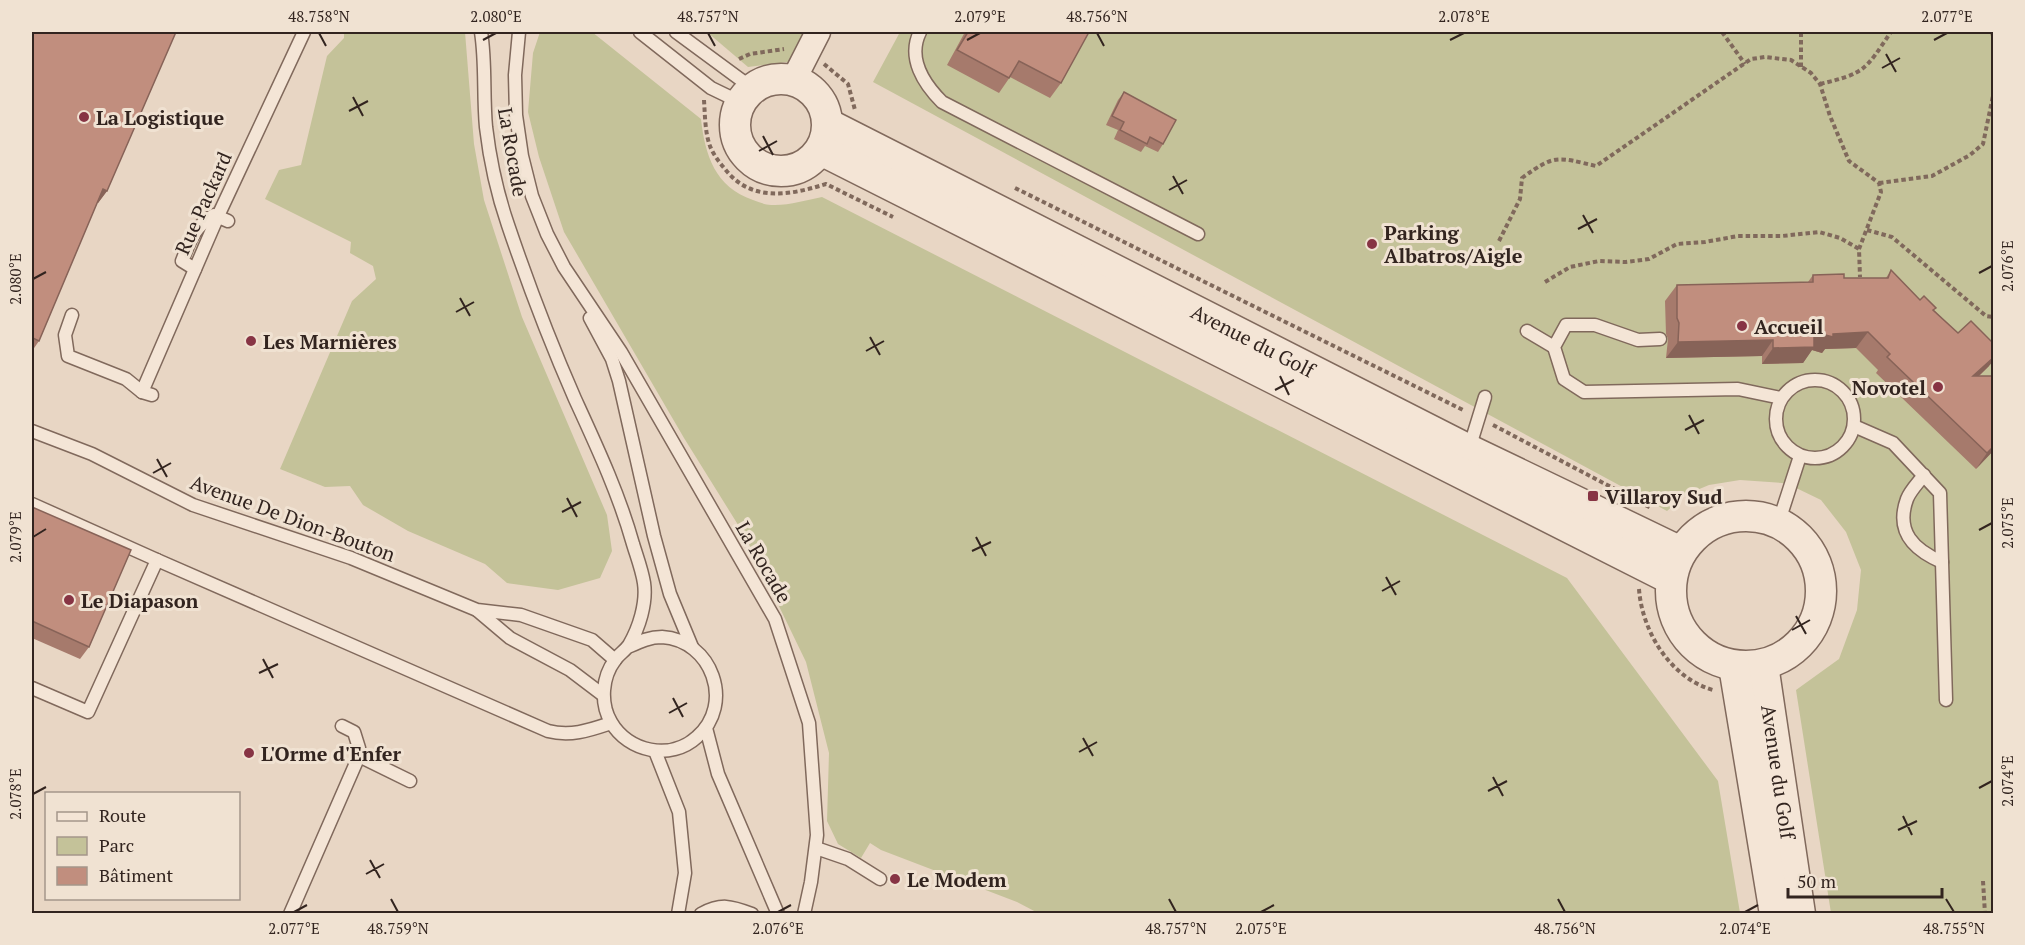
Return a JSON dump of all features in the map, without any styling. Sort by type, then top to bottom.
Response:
[{"type":"street","points":[[794,80],[818,32]]},
{"type":"street","points":[[778,78],[794,80],[809,87],[824,104],[824,137],[810,162],[795,170],[768,170],[754,162],[742,151],[736,136],[735,120],[746,95],[762,81],[778,78]]},
{"type":"street","name":"Avenue du Golf","points":[[824,137],[1469,450],[1676,566]]},
{"type":"street","name":"Avenue du Golf","points":[[824,137],[1676,566]]},
{"type":"street","points":[[1737,515],[1760,516],[1779,521],[1802,540],[1816,562],[1822,588],[1818,614],[1806,637],[1787,655],[1749,665],[1712,658],[1693,645],[1679,626],[1671,603],[1676,566],[1695,534],[1715,521],[1737,515]]},
{"type":"street","name":"Avenue du Golf","points":[[1749,665],[1775,914]]},
{"type":"street","name":"Avenue du Golf","points":[[1749,665],[1800,914]]},
{"type":"lane","name":"Rue Packard","points":[[72,315],[65,335],[68,356],[126,379],[147,393],[195,269],[223,218],[304,32]]},
{"type":"lane","name":"La Rocade","points":[[481,32],[486,127],[498,195],[533,296],[621,505],[642,572],[645,585],[643,609],[628,647]]},
{"type":"lane","name":"La Rocade","points":[[519,32],[514,75],[516,115],[522,156],[532,196],[547,234],[612,359],[670,594],[692,647]]},
{"type":"lane","points":[[640,32],[711,88],[746,95]]},
{"type":"lane","points":[[676,32],[746,95]]},
{"type":"lane","points":[[920,32],[917,37],[915,54],[919,71],[928,88],[942,102],[1198,234]]},
{"type":"lane","points":[[195,269],[180,262],[190,241],[202,222],[214,215],[223,218]]},
{"type":"lane","name":"La Rocade","points":[[564,267],[621,352],[775,619],[809,723],[817,835],[804,914]]},
{"type":"lane","points":[[1554,347],[1566,325],[1595,325],[1638,340],[1660,339]]},
{"type":"lane","points":[[1527,331],[1554,347],[1564,379],[1584,392],[1738,389],[1780,398]]},
{"type":"lane","points":[[1818,379],[1839,387],[1852,404],[1854,426],[1843,447],[1823,458],[1800,456],[1782,442],[1775,420],[1780,398],[1797,383],[1818,379]]},
{"type":"lane","points":[[1469,450],[1485,398]]},
{"type":"lane","points":[[1854,426],[1893,443],[1940,493],[1946,700]]},
{"type":"lane","name":"Avenue De Dion-Bouton","points":[[32,431],[92,454],[193,504],[351,558],[477,610],[521,615],[582,636],[592,640],[615,660]]},
{"type":"lane","points":[[1779,521],[1800,456]]},
{"type":"lane","points":[[1924,476],[1908,498],[1902,521],[1908,537],[1924,554],[1942,562]]},
{"type":"lane","points":[[32,504],[548,731],[560,735],[571,734],[611,723]]},
{"type":"lane","points":[[32,688],[88,712],[157,560]]},
{"type":"lane","name":"Avenue De Dion-Bouton","points":[[477,610],[510,638],[570,670],[603,695]]},
{"type":"lane","points":[[660,637],[677,640],[692,647],[706,660],[714,676],[717,694],[714,711],[706,728],[684,746],[670,750],[655,751],[638,746],[622,737],[611,723],[605,710],[603,695],[606,677],[615,660],[628,647],[644,639],[660,637]]},
{"type":"lane","points":[[290,914],[359,756],[354,732],[342,726]]},
{"type":"lane","points":[[706,728],[718,774],[778,914]]},
{"type":"lane","points":[[655,751],[679,812],[685,873],[678,914]]},
{"type":"lane","points":[[359,756],[410,781]]},
{"type":"lane","points":[[816,848],[848,860],[880,879]]},
{"type":"lane","points":[[701,914],[714,907],[732,906],[752,914]]},
{"type":"path","points":[[1722,32],[1746,64]]},
{"type":"path","points":[[1801,32],[1801,67]]},
{"type":"path","points":[[1820,84],[1850,77],[1867,66],[1891,32]]},
{"type":"path","points":[[1992,32],[1994,40]]},
{"type":"path","points":[[733,62],[750,54],[794,48]]},
{"type":"path","points":[[1499,241],[1520,199],[1522,178],[1542,163],[1562,158],[1596,166],[1751,59],[1765,57],[1791,60],[1811,73],[1820,84],[1830,116],[1849,161],[1879,183],[1881,192],[1859,249],[1860,278]]},
{"type":"path","points":[[823,64],[848,84],[855,111],[865,114]]},
{"type":"path","points":[[1879,183],[1932,176],[1970,155],[1983,144],[1994,91]]},
{"type":"path","points":[[704,97],[710,145],[732,179],[752,191],[779,195],[826,184]]},
{"type":"path","points":[[1006,184],[1479,418],[1655,510]]},
{"type":"path","points":[[1867,230],[1892,237],[1986,316],[1994,317]]},
{"type":"path","points":[[1545,282],[1570,267],[1599,261],[1626,262],[1649,259],[1677,244],[1738,236],[1782,236],[1819,232],[1840,238],[1859,249]]},
{"type":"path","points":[[1639,583],[1640,602],[1651,636],[1675,669],[1706,688],[1721,693]]},
{"type":"path","points":[[1983,881],[1985,914]]},
{"type":"green space","points":[[344,32],[465,32],[474,144],[484,200],[522,317],[607,515],[612,551],[600,578],[558,590],[507,583],[485,564],[408,531],[363,505],[350,486],[325,487],[280,469],[352,301],[376,279],[373,266],[350,253],[351,242],[265,199],[279,170],[301,165],[327,56],[344,38]]},
{"type":"green space","points":[[540,32],[592,32],[701,119],[705,145],[714,168],[729,187],[740,194],[771,205],[790,204],[822,197],[1567,578],[1718,781],[1740,913],[1038,913],[1017,902],[881,850],[870,843],[861,858],[838,844],[827,821],[829,753],[806,662],[745,536],[684,438],[564,232],[539,157],[528,112],[533,53]]},
{"type":"green space","points":[[707,32],[809,32],[795,61],[748,67]]},
{"type":"green space","points":[[900,32],[1993,32],[1993,913],[1831,913],[1796,690],[1839,659],[1857,610],[1861,570],[1846,532],[1821,500],[1782,483],[1740,480],[1709,485],[1685,495],[1667,511],[873,82]]},
{"type":"building","name":"La Logistique","points":[[32,32],[176,32],[107,191],[103,189],[39,341],[33,338],[32,342]]},
{"type":"building","points":[[968,32],[1089,32],[1061,83],[1019,61],[1009,78],[957,50]]},
{"type":"building","points":[[1124,92],[1176,120],[1163,144],[1150,137],[1147,144],[1120,130],[1124,122],[1112,116]]},
{"type":"building","points":[[1891,270],[1920,300],[1924,296],[1936,308],[1933,310],[1958,333],[1971,321],[1994,344],[1994,357],[1973,376],[1994,376],[1994,446],[1987,453],[1887,357],[1890,354],[1868,332],[1833,334],[1833,337],[1814,332],[1814,347],[1773,348],[1773,340],[1678,342],[1677,285],[1813,282],[1813,275],[1844,274],[1844,278],[1888,278]]},
{"type":"building","name":"Le Diapason","points":[[32,507],[131,550],[89,647],[32,621]]},
{"type":"place","name":"La Logistique","points":[[84,117]]},
{"type":"place","name":"Parking Albatros/Aigle","points":[[1372,244]]},
{"type":"place","name":"Accueil","points":[[1742,326]]},
{"type":"place","name":"Les Marnières","points":[[251,341]]},
{"type":"place","name":"Novotel","points":[[1938,387]]},
{"type":"place","name":"Villaroy Sud","points":[[1593,496]]},
{"type":"place","name":"Le Diapason","points":[[69,600]]},
{"type":"place","name":"L'Orme d'Enfer","points":[[249,753]]},
{"type":"place","name":"Le Modem","points":[[895,879]]}]
